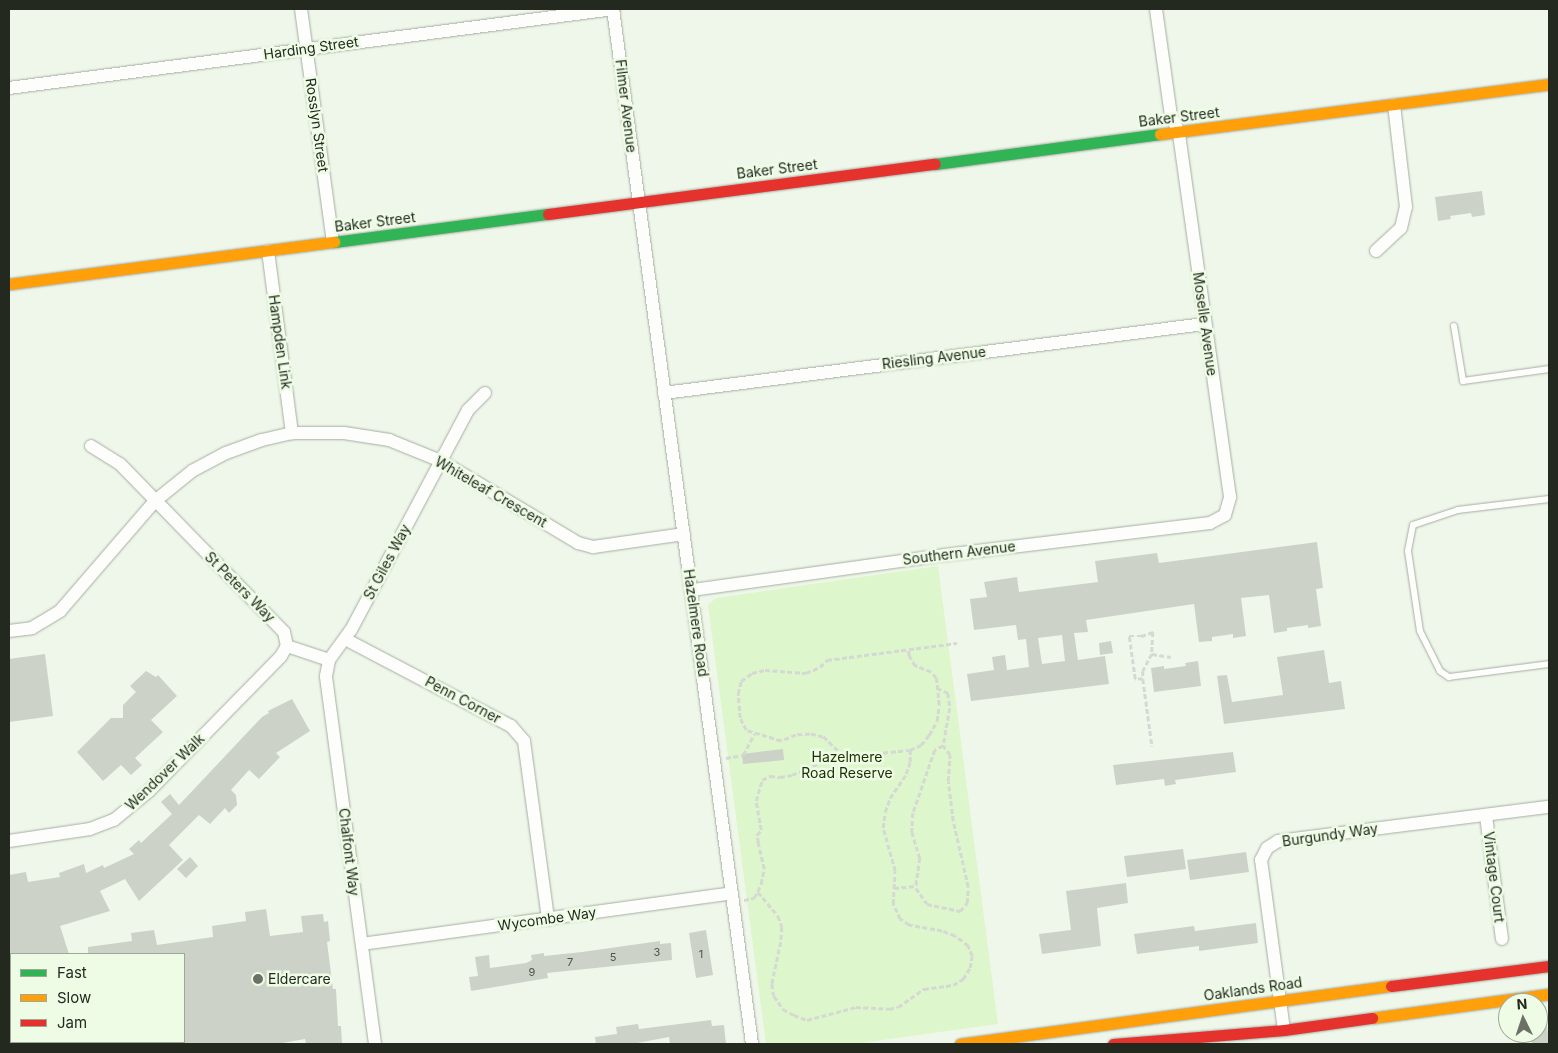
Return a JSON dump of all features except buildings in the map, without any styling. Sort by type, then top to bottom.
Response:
[{"type":"street","name":"Rosslyn Street","points":[[301,9],[332,242]]},
{"type":"street","name":"Harding Street","points":[[9,88],[613,9]]},
{"type":"street","name":"Filmer Avenue","points":[[613,9],[638,203]]},
{"type":"street","name":"Moselle Avenue","points":[[1156,9],[1171,116],[1179,132],[1204,324],[1230,497],[1225,515]]},
{"type":"street","name":"Baker Street","points":[[9,284],[1549,84]]},
{"type":"street","points":[[1376,251],[1401,228],[1406,207],[1394,105]]},
{"type":"street","name":"Hazelmere Road","points":[[638,203],[692,590],[752,1044]]},
{"type":"street","name":"Hampden Link","points":[[268,251],[292,434]]},
{"type":"street","name":"Riesling Avenue","points":[[664,393],[1204,324]]},
{"type":"street","name":"St Giles Way","points":[[329,660],[344,639],[468,410],[485,393]]},
{"type":"street","name":"Whiteleaf Crescent","points":[[9,632],[32,628],[60,611],[155,500],[192,471],[226,453],[262,440],[292,434],[344,433],[389,440],[441,461],[578,543],[593,546],[684,534]]},
{"type":"street","name":"St Peters Way","points":[[91,446],[120,464],[284,632],[287,646]]},
{"type":"street","name":"Southern Avenue","points":[[692,590],[945,554],[1210,523],[1225,515]]},
{"type":"street","name":"Penn Corner","points":[[344,639],[511,726],[524,742],[548,918]]},
{"type":"street","points":[[287,646],[329,660]]},
{"type":"street","name":"Wendover Walk","points":[[10,841],[90,829],[114,820],[149,791],[282,656],[287,646]]},
{"type":"street","name":"Chalfont Way","points":[[329,660],[326,676],[374,1044]]},
{"type":"street","name":"Burgundy Way","points":[[1284,1030],[1261,860],[1267,848],[1278,841],[1549,807]]},
{"type":"street","name":"Vintage Court","points":[[1486,816],[1502,939]]},
{"type":"street","name":"Wycombe Way","points":[[362,944],[548,918],[733,897]]},
{"type":"street","name":"Oaklands Road","points":[[960,1044],[1132,1022],[1280,1000],[1549,966]]},
{"type":"street","points":[[1492,1002],[1486,988],[1493,973]]},
{"type":"street","points":[[1463,977],[1470,982],[1472,991],[1465,1006]]},
{"type":"street","points":[[1113,1044],[1284,1030],[1549,994]]},
{"type":"street","points":[[1132,1022],[1135,1043]]},
{"type":"lane","points":[[1454,326],[1463,381],[1549,369]]},
{"type":"lane","points":[[1549,499],[1458,510],[1413,525],[1408,550],[1420,631],[1440,671],[1449,676],[1549,664]]},
{"type":"path","points":[[1142,679],[1135,679],[1129,636],[1142,636],[1153,632],[1152,654],[1143,671],[1142,679],[1152,746]]},
{"type":"path","points":[[843,756],[823,737],[810,734],[796,735],[781,741],[746,730],[742,724],[738,694],[741,681],[752,673],[765,670],[806,672],[820,667],[827,660],[957,643]]},
{"type":"path","points":[[733,897],[754,898],[758,892],[764,869],[757,835],[761,830],[756,801],[762,780],[770,776],[780,778],[792,775],[831,758],[910,750],[921,745],[937,721],[939,705],[937,688],[934,674],[916,666],[909,656],[908,649]]},
{"type":"path","points":[[1152,654],[1171,657]]},
{"type":"path","points":[[937,688],[948,693],[950,704],[944,746],[950,755],[948,781],[953,821],[968,887],[967,903],[963,909],[953,911],[927,904],[921,898],[916,886],[920,858],[912,832],[913,813],[935,750],[944,746]]},
{"type":"path","points":[[714,760],[743,755],[754,734]]},
{"type":"path","points":[[758,892],[778,916],[782,927],[772,984],[774,996],[784,1009],[807,1020],[856,1007],[890,1009],[898,1007],[924,989],[953,985],[963,979],[970,968],[972,956],[968,946],[955,936],[942,931],[909,925],[900,920],[894,904],[895,871],[883,828],[885,812],[890,798],[906,774],[910,762],[910,750]]},
{"type":"path","points":[[894,888],[916,886]]},
{"type":"green space","name":"Hazelmere Road Reserve","points":[[938,566],[998,1024],[854,1044],[766,1044],[708,605],[716,598]]},
{"type":"traffic: fast","points":[[935,164],[1160,134]]},
{"type":"traffic: fast","points":[[334,242],[548,214]]},
{"type":"traffic: slow","points":[[1160,134],[1549,84]]},
{"type":"traffic: slow","points":[[9,284],[334,242]]},
{"type":"traffic: slow","points":[[960,1044],[1391,986]]},
{"type":"traffic: slow","points":[[1372,1018],[1549,994]]},
{"type":"traffic: jam","points":[[548,214],[935,164]]},
{"type":"traffic: jam","points":[[1391,986],[1549,966]]},
{"type":"traffic: jam","points":[[1113,1044],[1284,1030],[1372,1018]]},
{"type":"place","name":"Eldercare","points":[[258,979]]}]
